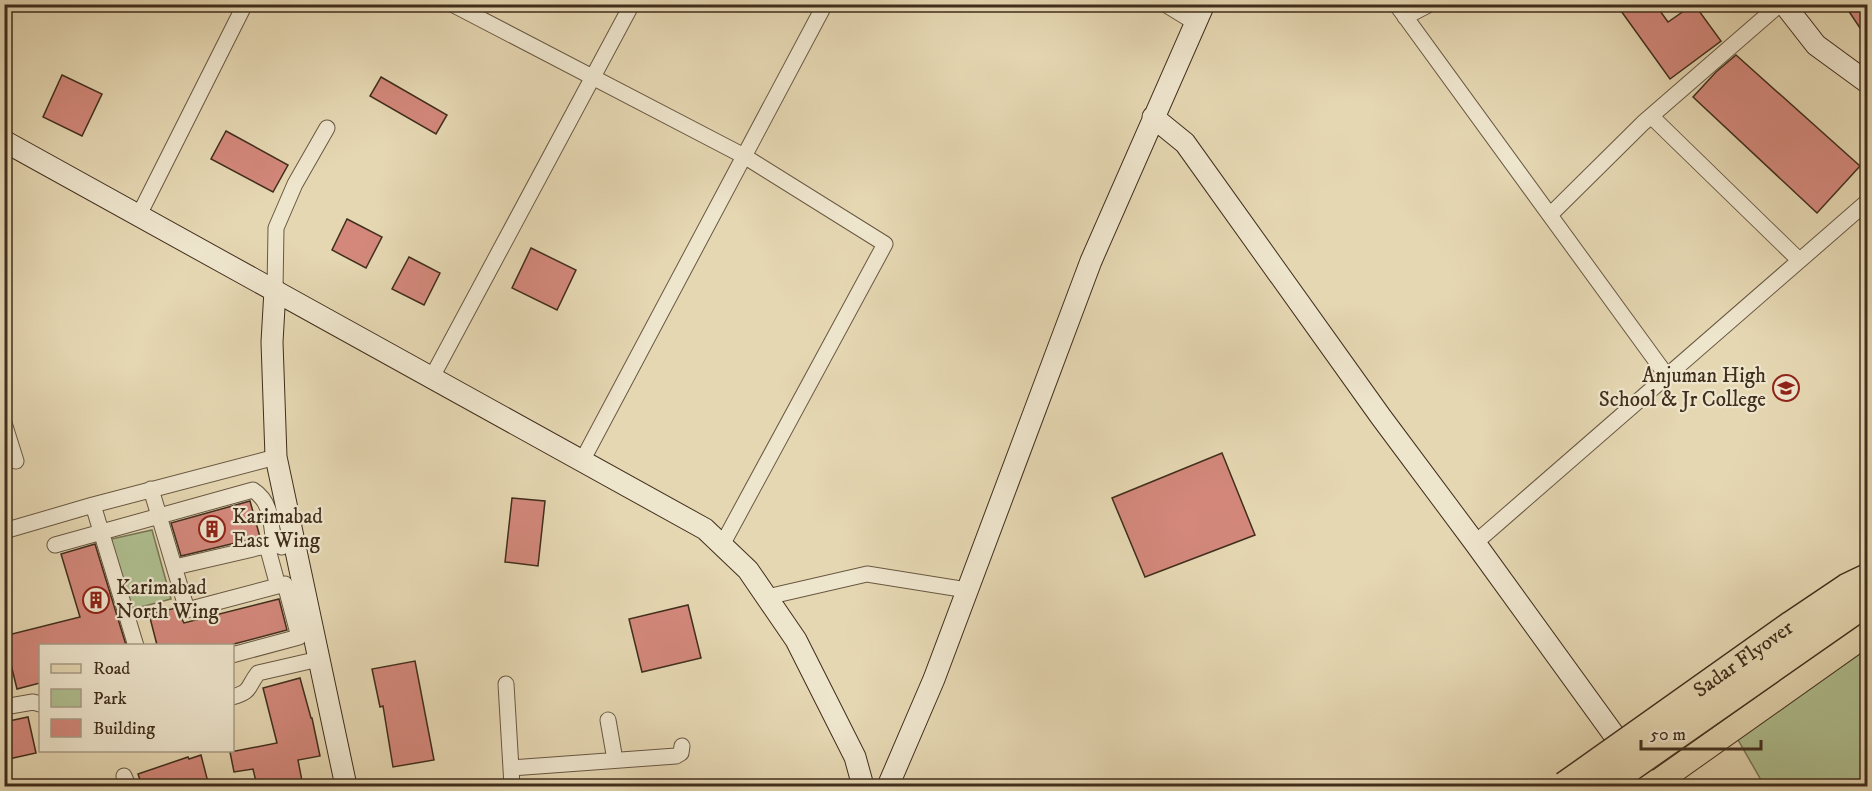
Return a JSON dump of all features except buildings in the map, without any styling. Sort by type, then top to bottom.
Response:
[{"type":"highway","name":"Sadar Flyover","points":[[1565,786],[1792,625],[1847,588],[1868,578]]},
{"type":"highway","name":"Sadar Flyover","points":[[1603,786],[1852,612],[1868,604]]},
{"type":"highway","name":"Sadar Flyover","points":[[1622,786],[1868,618]]},
{"type":"main road","points":[[1582,786],[1668,722],[1764,656],[1868,592]]},
{"type":"main road","points":[[1652,786],[1868,633]]},
{"type":"street","points":[[139,215],[245,4]]},
{"type":"street","points":[[452,4],[744,156],[885,244],[722,545]]},
{"type":"street","points":[[432,378],[632,4]]},
{"type":"street","points":[[582,460],[825,4]]},
{"type":"street","points":[[888,786],[934,679],[1091,261],[1200,14],[1165,4]]},
{"type":"street","points":[[1430,4],[1400,10],[1667,376]]},
{"type":"street","points":[[1550,215],[1650,116],[1782,4],[1816,45],[1868,83]]},
{"type":"street","points":[[1650,116],[1799,260]]},
{"type":"street","points":[[1153,117],[1185,143],[1381,417],[1476,543],[1652,786]]},
{"type":"street","points":[[327,128],[295,184],[276,228],[272,342],[276,457],[346,786]]},
{"type":"street","points":[[4,141],[705,529],[748,570],[796,640],[855,757],[863,786]]},
{"type":"street","points":[[1476,543],[1868,201]]},
{"type":"street","points":[[4,423],[16,461]]},
{"type":"street","points":[[4,531],[151,489],[276,457]]},
{"type":"street","points":[[151,489],[187,610],[281,585],[297,555]]},
{"type":"street","points":[[55,545],[253,490],[261,495],[267,505],[271,545],[281,585],[299,637],[234,654]]},
{"type":"street","points":[[93,505],[136,644]]},
{"type":"street","points":[[175,567],[271,545],[297,555]]},
{"type":"street","points":[[767,597],[867,574],[967,590]]},
{"type":"street","points":[[234,696],[250,689],[258,673],[319,658]]},
{"type":"street","points":[[506,684],[512,786]]},
{"type":"street","points":[[4,707],[33,702],[39,704]]},
{"type":"street","points":[[608,720],[615,760]]},
{"type":"street","points":[[511,768],[676,756],[681,753],[682,746]]},
{"type":"green space","points":[[152,530],[171,599],[126,611],[107,540]]},
{"type":"green space","points":[[1867,649],[1867,786],[1751,786],[1761,780],[1737,738]]},
{"type":"place","name":"Anjuman High School & Jr College","points":[[1786,388]]},
{"type":"place","name":"Karimabad East Wing","points":[[212,529]]},
{"type":"place","name":"Karimabad North Wing","points":[[96,600]]}]
